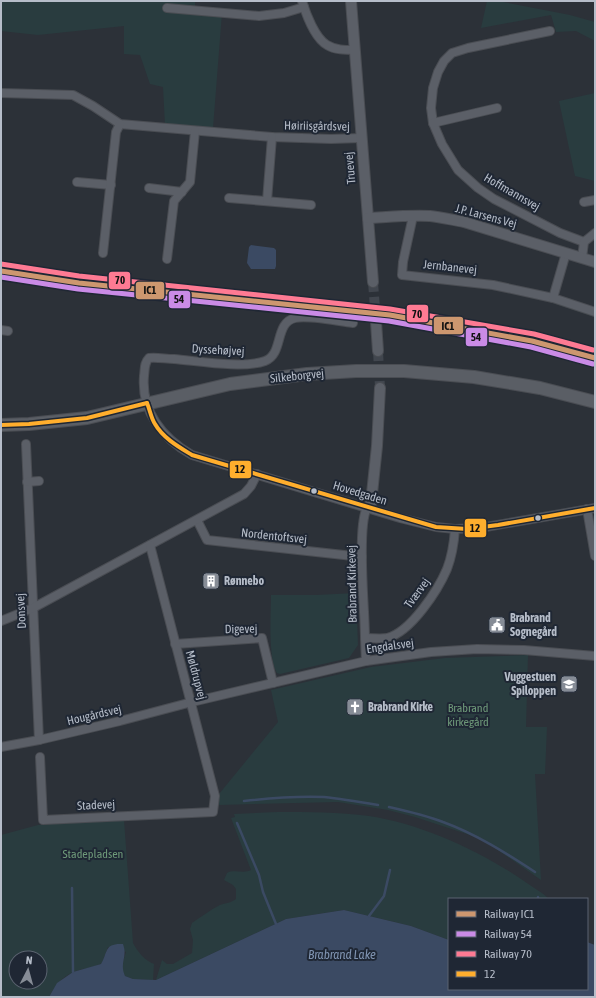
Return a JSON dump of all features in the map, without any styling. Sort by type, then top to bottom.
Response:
[{"type":"main road","name":"Silkeborgvej","points":[[1,425],[29,424],[87,418],[230,384],[332,372],[426,372],[474,377],[540,388],[595,402]]},
{"type":"street","name":"Truevej","points":[[351,1],[373,282]]},
{"type":"street","points":[[167,8],[259,16],[284,13],[303,4],[314,29],[326,44],[341,50],[355,50]]},
{"type":"street","name":"Hoffmannsvej","points":[[550,31],[468,48],[452,53],[444,61],[438,72],[433,88],[431,108],[433,122],[442,144],[458,170],[478,188],[494,199],[560,233],[584,242]]},
{"type":"street","name":"Høiriisgårdsvej","points":[[1,93],[73,95],[120,124],[272,137],[331,139],[361,138]]},
{"type":"street","points":[[433,122],[497,108]]},
{"type":"street","points":[[103,253],[116,132],[120,124]]},
{"type":"street","points":[[167,260],[174,201],[190,182],[195,131]]},
{"type":"street","name":"Høiriisgårdsvej","points":[[267,201],[272,137]]},
{"type":"street","points":[[77,182],[111,185]]},
{"type":"street","points":[[149,188],[182,192]]},
{"type":"street","points":[[229,198],[311,205]]},
{"type":"street","points":[[584,202],[595,200]]},
{"type":"street","name":"Jernbanevej","points":[[413,216],[403,262],[402,274],[493,285],[553,298],[595,312]]},
{"type":"street","name":"J.P. Larsens Vej","points":[[368,218],[430,216],[464,222],[595,262]]},
{"type":"street","points":[[582,258],[584,242],[595,233]]},
{"type":"street","points":[[553,298],[566,253]]},
{"type":"street","name":"Dyssehøjvej","points":[[148,403],[144,386],[146,363],[149,358],[241,365],[264,362],[274,354],[283,327],[290,319],[303,317],[353,322]]},
{"type":"street","points":[[376,322],[378,351]]},
{"type":"street","points":[[368,508],[370,503],[377,450],[380,388]]},
{"type":"street","name":"Hovedgaden","points":[[148,403],[155,424],[180,448],[192,455],[419,524],[455,529],[492,526],[591,509]]},
{"type":"street","name":"Donsvej","points":[[26,444],[39,740]]},
{"type":"street","points":[[1,621],[33,608],[244,494],[251,486],[257,474]]},
{"type":"street","points":[[27,482],[39,481]]},
{"type":"street","name":"Brabrand Kirkevej","points":[[366,661],[362,557],[364,513],[368,508]]},
{"type":"street","points":[[591,509],[595,556]]},
{"type":"street","name":"Nordentoftsvej","points":[[197,520],[207,540],[362,557]]},
{"type":"street","name":"Tværvej","points":[[366,638],[381,639],[393,636],[423,609],[433,595],[447,569],[452,555],[455,529]]},
{"type":"street","name":"Møldrupvej","points":[[150,545],[175,644],[192,702],[215,796],[213,812]]},
{"type":"street","name":"Digevej","points":[[175,644],[262,638],[273,683]]},
{"type":"street","name":"Engdalsvej","points":[[192,702],[366,661],[431,652],[478,649],[524,650],[595,656]]},
{"type":"street","name":"Hougårdsvej","points":[[1,747],[39,740],[120,721],[192,702]]},
{"type":"street","name":"Stadevej","points":[[40,757],[43,820],[213,812]]},
{"type":"green space","points":[[1,1],[195,1],[195,7],[222,13],[213,128],[165,125],[163,87],[150,84],[140,55],[124,54],[124,26],[38,35],[1,31]]},
{"type":"green space","points":[[487,1],[498,1],[570,15],[595,22],[595,41],[576,31],[556,32],[551,15],[481,28]]},
{"type":"green space","points":[[595,93],[595,181],[575,176],[559,101]]},
{"type":"green space","points":[[356,593],[358,645],[349,658],[280,674],[277,673],[274,667],[271,647],[271,595]]},
{"type":"green space","name":"Brabrand kirkegård","points":[[528,655],[526,727],[547,727],[545,774],[535,774],[541,880],[482,839],[415,817],[388,810],[338,802],[219,805],[219,794],[278,722],[271,690],[371,667],[445,658]]},
{"type":"green space","points":[[324,812],[369,816],[409,825],[470,849],[507,870],[548,898],[448,898],[448,940],[411,926],[344,910],[286,919],[156,980],[162,960],[167,964],[173,964],[192,953],[193,940],[190,929],[192,923],[216,907],[236,899],[236,889],[233,885],[224,880],[227,873],[233,871],[245,872],[251,870],[231,818],[235,817],[234,814]]},
{"type":"green space","name":"Stadepladsen","points":[[124,820],[133,943],[147,961],[154,964],[153,980],[133,979],[125,976],[121,968],[126,952],[108,947],[102,963],[65,976],[49,997],[1,997],[1,835],[38,825]]},
{"type":"water","points":[[251,245],[274,248],[276,250],[275,269],[251,269],[247,263],[249,247]]},
{"type":"water","name":"Brabrand Lake","points":[[344,910],[411,926],[448,940],[448,990],[588,990],[588,942],[595,945],[595,997],[49,997],[57,983],[73,972],[101,964],[108,949],[113,945],[123,944],[125,953],[123,971],[125,976],[133,979],[156,980],[286,919]]},
{"type":"waterway","points":[[244,801],[324,797],[378,805]]},
{"type":"waterway","points":[[389,807],[423,815],[467,832],[490,844],[535,872]]},
{"type":"waterway","points":[[237,823],[259,875],[263,892],[276,924]]},
{"type":"waterway","points":[[369,916],[384,896],[390,870]]},
{"type":"waterway","points":[[72,888],[73,972]]},
{"type":"tunnel","points":[[373,282],[376,322]]},
{"type":"tunnel","points":[[378,351],[380,388]]},
{"type":"rail line","name":"70","points":[[1,264],[79,276],[390,309],[534,334],[593,350]]},
{"type":"rail line","name":"IC1","points":[[1,271],[79,283],[390,315],[532,341],[595,358]]},
{"type":"rail line","name":"54","points":[[1,277],[78,289],[389,321],[531,347],[593,364]]},
{"type":"transit line","name":"12","points":[[147,403],[154,422],[162,434],[192,455],[436,527],[467,529],[595,508]]},
{"type":"transit line","name":"12","points":[[1,425],[29,424],[87,418],[147,403]]},
{"type":"place","name":"Rønnebo","points":[[211,581]]},
{"type":"place","name":"Brabrand Sognegård","points":[[497,625]]},
{"type":"place","name":"Vuggestuen Spiloppen","points":[[569,684]]},
{"type":"place","name":"Brabrand Kirke","points":[[355,707]]}]
